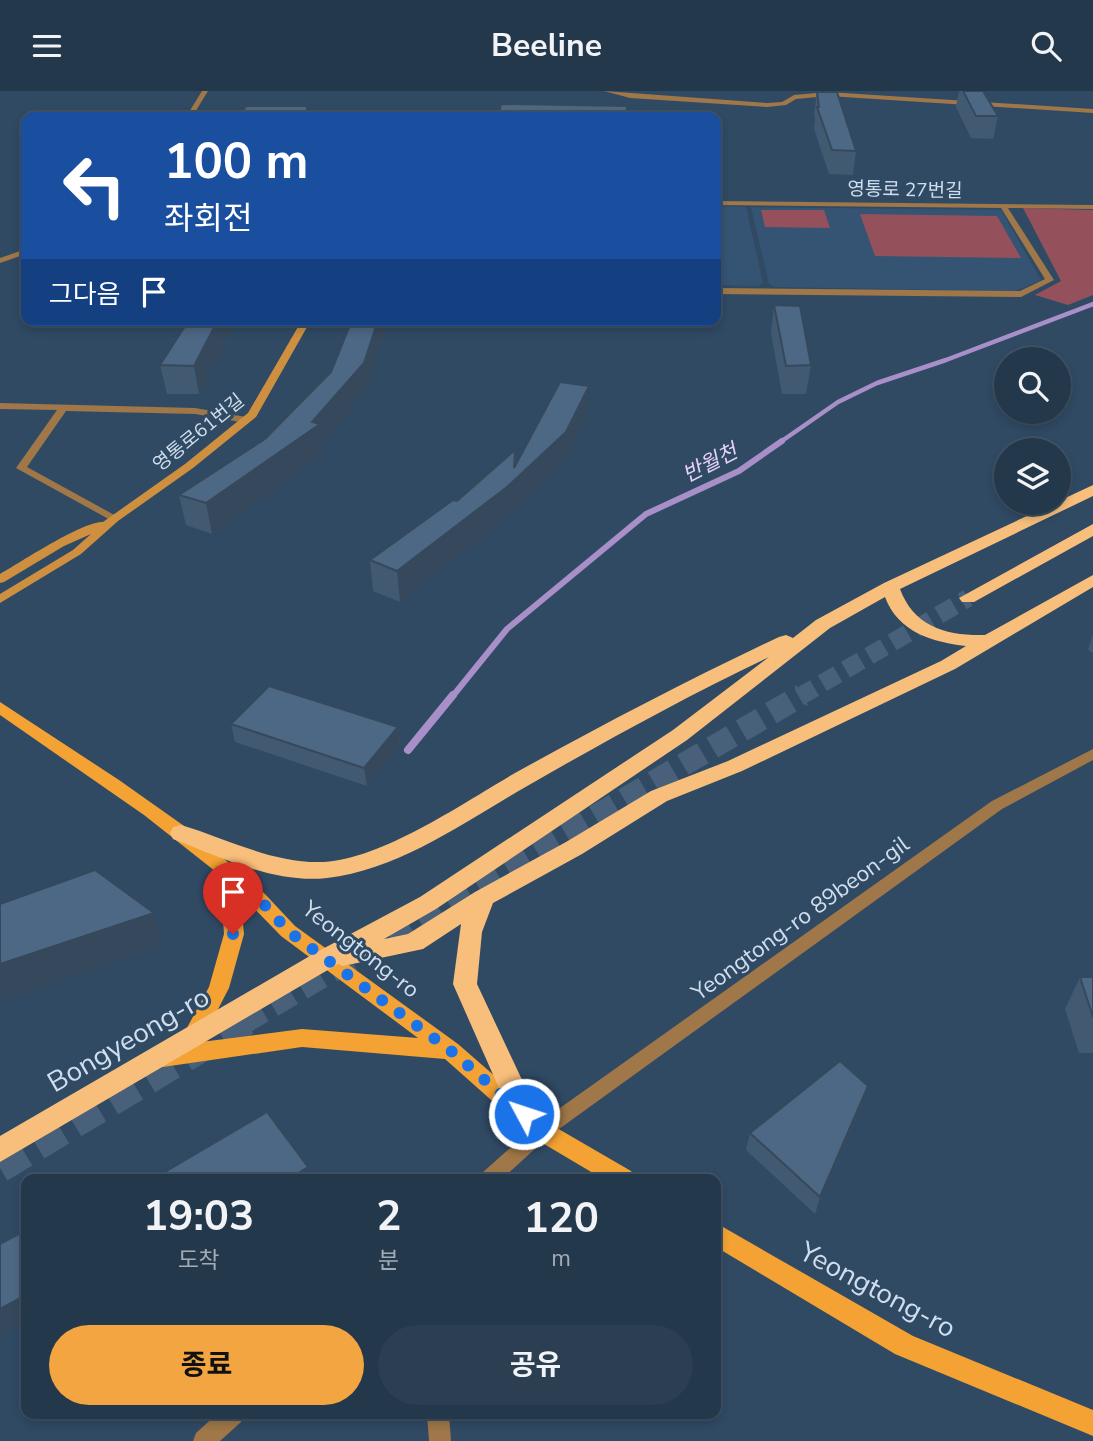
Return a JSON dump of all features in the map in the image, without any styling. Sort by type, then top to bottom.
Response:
[{"type":"highway","points":[[181,833],[237,855],[269,864],[325,870],[357,864],[419,837],[731,667],[1093,490]]},
{"type":"highway","points":[[968,598],[1093,529]]},
{"type":"highway","points":[[324,960],[414,942],[482,898],[574,848],[659,796],[735,766],[948,665],[1093,580]]},
{"type":"highway","points":[[890,587],[900,610],[908,619],[946,637],[988,641],[1014,628]]},
{"type":"highway","name":"Bongyeong-ro","points":[[0,1150],[428,902],[680,735],[823,624]]},
{"type":"highway","points":[[482,898],[470,932],[465,984],[533,1123]]},
{"type":"main road","name":"Yeongtong-ro","points":[[1,707],[181,833],[267,907],[288,931],[450,1050],[533,1123],[615,1174]]},
{"type":"main road","points":[[192,1038],[219,988],[231,945],[233,934],[229,874]]},
{"type":"main road","points":[[157,1059],[232,1046],[302,1038],[450,1050]]},
{"type":"main road","name":"Yeongtong-ro","points":[[721,1237],[904,1345],[1093,1423]]},
{"type":"street","points":[[192,112],[205,91]]},
{"type":"street","points":[[607,91],[630,96],[733,104],[784,104],[794,97],[828,94],[1093,111]]},
{"type":"street","name":"영통로 27번길","points":[[721,203],[1093,207]]},
{"type":"street","points":[[721,291],[1021,294],[1050,280],[1003,206]]},
{"type":"street","points":[[0,261],[21,253]]},
{"type":"street","name":"영통로61번길","points":[[114,519],[189,466],[246,420],[267,393],[304,326]]},
{"type":"street","points":[[0,406],[195,411],[246,420]]},
{"type":"street","points":[[64,407],[21,468],[114,519]]},
{"type":"street","points":[[0,579],[60,544],[114,519]]},
{"type":"street","points":[[0,599],[77,552],[114,519]]},
{"type":"street","name":"Yeongtong-ro 89beon-gil","points":[[493,1174],[533,1123],[998,805],[1093,754]]},
{"type":"street","points":[[204,1441],[228,1419]]},
{"type":"street","points":[[438,1419],[440,1441]]},
{"type":"shaded area","points":[[721,206],[746,207],[763,283],[758,286],[721,285]]},
{"type":"shaded area","points":[[751,207],[1001,210],[1041,280],[1015,291],[775,287],[769,284]]},
{"type":"shaded area","points":[[1023,208],[1093,210],[1093,295],[1068,305],[1035,295],[1061,281]]},
{"type":"shaded area","points":[[761,210],[824,210],[830,228],[765,227]]},
{"type":"shaded area","points":[[860,214],[997,216],[1021,258],[875,256]]},
{"type":"building","points":[[963,91],[983,91],[998,116],[976,116]]},
{"type":"building","points":[[817,92],[837,92],[856,151],[832,150],[817,107]]},
{"type":"building","points":[[501,104],[627,106],[627,112],[499,112]]},
{"type":"building","points":[[246,106],[307,106],[307,112],[242,112]]},
{"type":"building","points":[[774,305],[800,306],[811,365],[786,366]]},
{"type":"building","points":[[185,326],[215,326],[194,366],[160,365]]},
{"type":"building","points":[[350,326],[376,326],[364,363],[312,422],[320,424],[206,503],[179,495],[265,439],[331,372]]},
{"type":"building","points":[[560,382],[589,386],[566,432],[507,487],[397,571],[370,560],[453,500],[457,501],[515,450],[514,468]]},
{"type":"building","points":[[269,686],[398,727],[364,768],[231,724]]},
{"type":"building","points":[[95,870],[154,913],[0,964],[0,904]]},
{"type":"building","points":[[1080,977],[1093,977],[1093,1017]]},
{"type":"building","points":[[840,1061],[868,1086],[820,1197],[750,1133]]},
{"type":"building","points":[[267,1112],[308,1167],[297,1174],[162,1174]]},
{"type":"building","points":[[21,1233],[21,1298],[0,1309],[0,1244]]},
{"type":"waterway","name":"반월천","points":[[779,443],[838,402],[877,383],[946,360],[1093,304]]},
{"type":"waterway","name":"반월천","points":[[452,697],[507,629],[646,514],[739,471],[782,441]]},
{"type":"waterway","name":"반월천","points":[[408,750],[453,695]]},
{"type":"tunnel","points":[[799,697],[968,598]]},
{"type":"tunnel","points":[[243,1023],[802,695]]},
{"type":"tunnel","points":[[0,1168],[246,1021]]},
{"type":"route","points":[[233,934],[229,874],[267,907],[288,931],[450,1050],[524,1114]]}]
